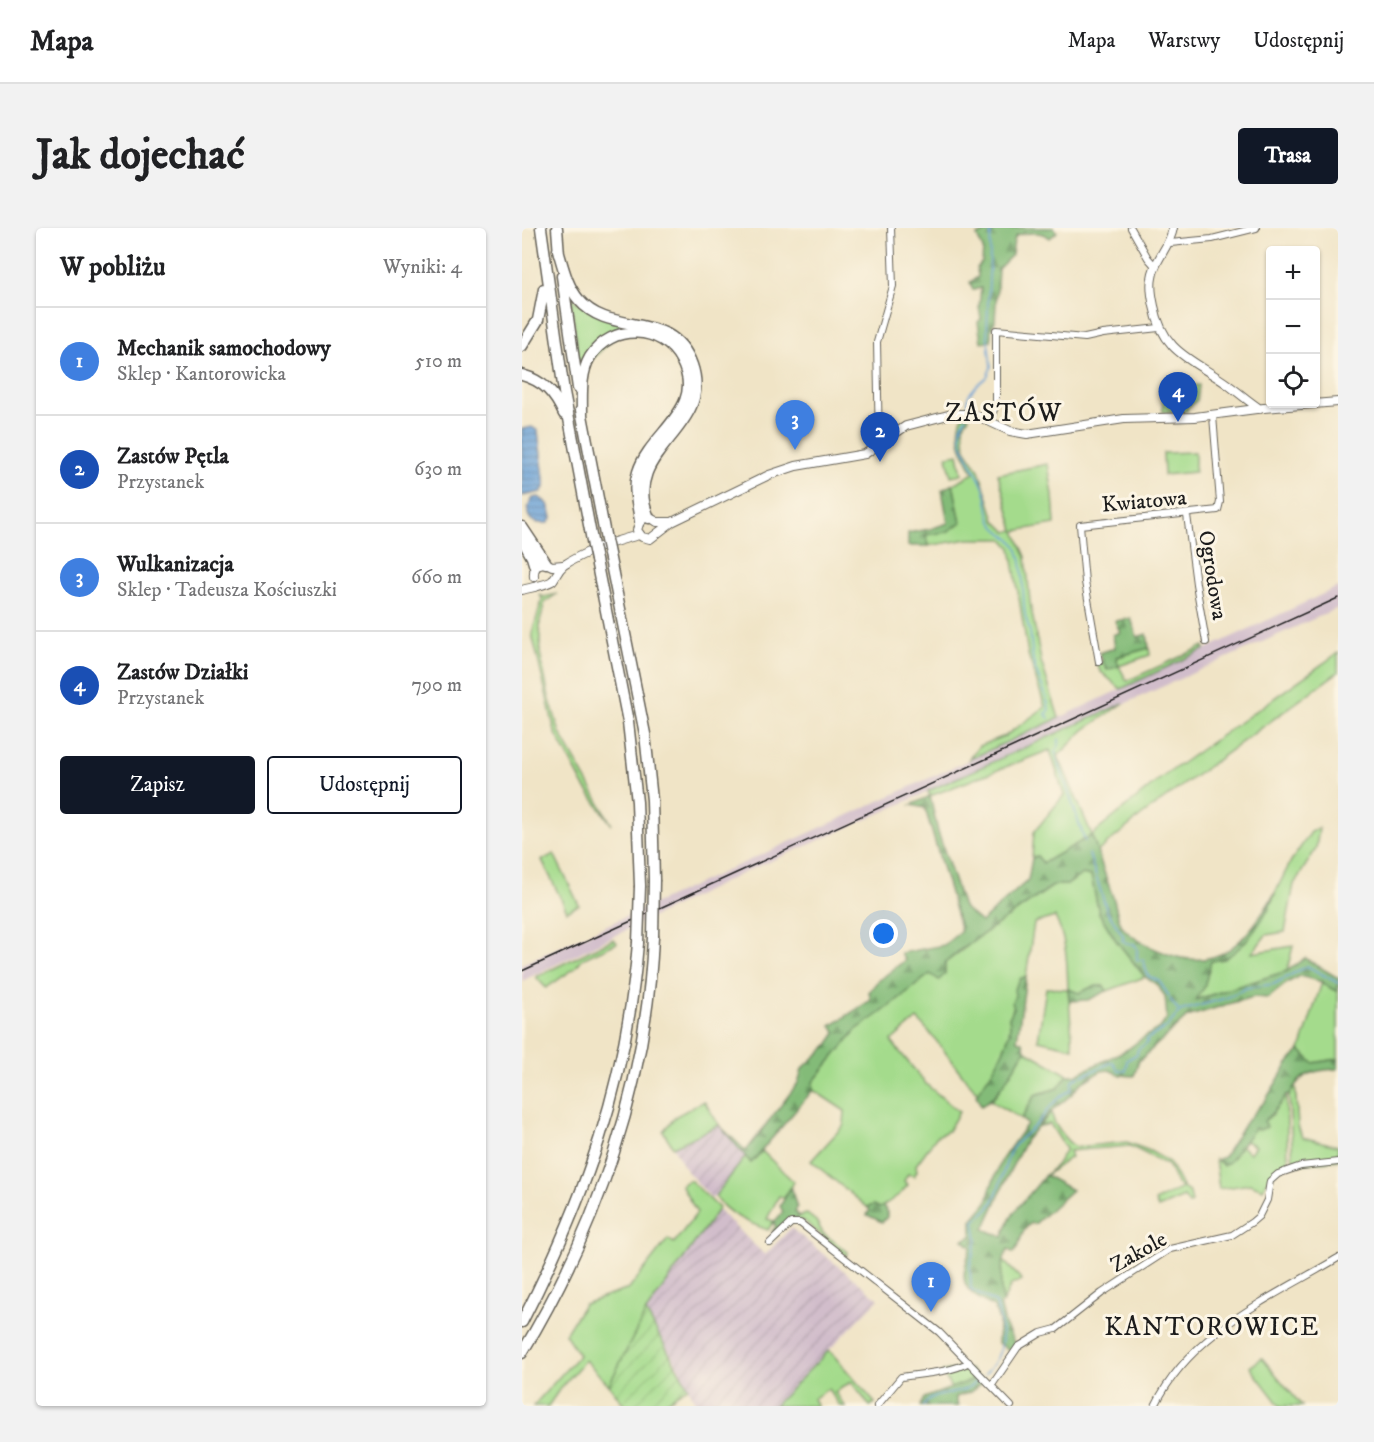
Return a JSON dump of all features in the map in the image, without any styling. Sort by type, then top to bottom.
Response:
[{"type":"highway","points":[[522,1322],[572,1215],[605,1128],[633,996],[640,886],[637,802],[631,741],[570,430],[541,228]]},
{"type":"highway","points":[[522,1353],[562,1283],[603,1188],[618,1140],[643,1037],[653,937],[652,800],[645,734],[582,415],[558,250],[557,228]]},
{"type":"highway","points":[[558,250],[569,283],[586,307],[608,319],[651,326],[665,332],[681,346],[693,366],[695,389],[690,411],[654,458],[644,477],[643,494],[647,526]]},
{"type":"highway","points":[[522,346],[532,332],[542,309],[545,259]]},
{"type":"highway","points":[[582,415],[582,381],[586,366],[596,350],[610,338],[633,332],[650,334],[670,345],[681,360],[687,384],[683,406],[644,458],[638,472],[635,489],[647,526]]},
{"type":"highway","points":[[522,375],[540,382],[551,392],[559,403],[570,430]]},
{"type":"highway","points":[[522,527],[544,569]]},
{"type":"highway","points":[[522,539],[532,557],[544,569]]},
{"type":"street","points":[[879,446],[877,342],[893,286],[891,228]]},
{"type":"street","points":[[1131,228],[1155,266]]},
{"type":"street","points":[[1173,228],[1170,243],[1155,266],[1151,281],[1159,328],[1166,339],[1185,357],[1228,384],[1244,399],[1260,409]]},
{"type":"street","points":[[1170,243],[1212,239],[1256,228]]},
{"type":"street","points":[[990,422],[996,403],[996,330],[1086,338],[1159,328]]},
{"type":"street","points":[[1243,411],[1244,399]]},
{"type":"street","points":[[522,589],[544,569],[566,564],[647,526],[672,522],[783,470],[865,454],[906,426],[957,413],[973,414],[1016,434],[1027,434],[1124,419],[1213,416],[1338,402]]},
{"type":"street","name":"Kwiatowa","points":[[1099,662],[1086,593],[1080,525],[1214,512],[1220,506],[1213,416]]},
{"type":"street","points":[[879,426],[896,432]]},
{"type":"street","name":"Ogrodowa","points":[[1187,515],[1206,642]]},
{"type":"street","points":[[522,589],[549,583],[554,579],[544,569]]},
{"type":"street","points":[[540,584],[544,569]]},
{"type":"street","name":"Zakole","points":[[990,1383],[1017,1347],[1041,1333],[1056,1329],[1102,1293],[1170,1249],[1232,1235],[1252,1222],[1259,1216],[1267,1200],[1270,1181],[1278,1174],[1300,1166],[1338,1162]]},
{"type":"street","points":[[770,1243],[791,1223],[800,1223],[939,1332],[1011,1406]]},
{"type":"street","points":[[1155,1406],[1177,1368],[1224,1326],[1338,1258]]},
{"type":"street","points":[[877,1406],[901,1377],[962,1367],[969,1362]]},
{"type":"shaded area","points":[[1338,587],[1338,608],[747,871],[522,981],[522,964],[993,749]]},
{"type":"shaded area","points":[[719,1125],[746,1156],[712,1199],[686,1170],[673,1147]]},
{"type":"shaded area","points":[[718,1210],[765,1255],[791,1228],[879,1299],[774,1406],[697,1406],[678,1366],[646,1312]]},
{"type":"green space","points":[[986,228],[1053,228],[1057,232],[1050,238],[1039,233],[1017,235],[1012,255],[998,269],[995,321],[991,330],[991,341],[981,342],[978,322],[981,319],[979,307],[981,288],[973,290],[970,282],[978,277],[977,268],[982,262],[983,249],[977,236],[986,232]]},
{"type":"green space","points":[[570,293],[575,301],[637,327],[621,331],[580,371]]},
{"type":"green space","points":[[1199,385],[1197,400],[1187,408],[1187,411],[1163,412],[1162,390]]},
{"type":"green space","points":[[963,415],[969,417],[963,426],[965,449],[979,470],[995,520],[1007,532],[1014,530],[998,474],[1048,464],[1055,524],[1015,531],[1026,557],[1030,602],[1041,661],[1059,718],[968,760],[979,746],[1005,736],[1045,707],[1028,654],[1011,548],[1003,539],[968,539],[928,546],[926,535],[961,523],[953,484],[974,473],[961,445],[959,430]]},
{"type":"green space","points":[[1195,452],[1195,472],[1164,475],[1163,453]]},
{"type":"green space","points":[[958,454],[962,474],[951,476],[947,456]]},
{"type":"green space","points":[[953,484],[961,523],[947,532],[926,535],[928,546],[908,546],[908,533],[948,523],[942,490]]},
{"type":"green space","points":[[557,594],[545,602],[540,621],[540,653],[549,697],[560,733],[612,825],[584,786],[555,732],[532,634],[542,599],[540,595],[544,597]]},
{"type":"green space","points":[[1131,618],[1137,637],[1147,634],[1149,648],[1116,657],[1119,666],[1107,670],[1099,653],[1115,648],[1113,635],[1120,632],[1115,621]]},
{"type":"green space","points":[[1204,646],[1205,649],[1121,689],[1100,671],[1097,663],[1149,648],[1150,655],[1119,666],[1127,681]]},
{"type":"green space","points":[[1338,653],[1338,672],[1142,815],[1097,852],[1092,835],[1161,778]]},
{"type":"green space","points":[[1124,703],[1084,730],[1058,756],[1092,835],[1043,863],[1037,856],[1032,858],[1034,832],[1064,795],[1050,750],[930,796],[928,791]]},
{"type":"green space","points":[[930,796],[938,832],[963,907],[981,922],[1028,880],[1032,858],[1037,856],[1043,863],[1092,835],[1122,926],[1129,934],[1145,944],[1181,958],[1199,960],[1229,949],[1254,926],[1275,893],[1267,911],[1241,946],[1225,958],[1211,961],[1204,988],[1195,1000],[1287,971],[1305,958],[1338,978],[1338,991],[1322,982],[1300,976],[1268,998],[1254,997],[1187,1017],[1139,1061],[1134,1076],[1120,1075],[1109,1070],[1101,1071],[1081,1083],[1071,1095],[1049,1113],[1026,1140],[984,1229],[1003,1237],[1015,1211],[1045,1175],[1072,1190],[1035,1224],[1031,1223],[1013,1253],[1008,1249],[1005,1255],[1001,1275],[1003,1302],[1000,1304],[1005,1325],[1016,1346],[1011,1351],[998,1343],[999,1321],[994,1307],[974,1295],[965,1284],[965,1269],[971,1247],[963,1240],[972,1236],[972,1220],[987,1202],[1002,1159],[1027,1124],[1021,1119],[1035,1095],[1058,1088],[1068,1075],[1075,1075],[1128,1049],[1161,1027],[1167,1018],[1165,996],[1156,984],[1145,977],[1115,939],[1099,913],[1091,876],[1082,874],[1067,885],[1054,885],[960,950],[945,963],[945,974],[939,980],[930,974],[856,1030],[813,1082],[813,1090],[751,1163],[719,1125],[746,1151],[798,1083],[802,1069],[828,1045],[836,1033],[831,1026],[871,1000],[869,992],[877,982],[905,960],[901,953],[944,945],[961,931],[925,808],[911,805]]},
{"type":"green space","points":[[1319,828],[1316,849],[1294,884],[1285,932],[1266,935],[1252,953],[1293,946],[1287,971],[1194,1000],[1204,988],[1211,961],[1225,959],[1268,911],[1291,861],[1311,832]]},
{"type":"green space","points":[[554,854],[579,905],[567,911],[542,860]]},
{"type":"green space","points":[[1082,874],[1091,876],[1099,913],[1115,939],[1145,977],[1107,991],[1104,986],[1094,986],[1079,993],[1068,989],[1064,943],[1055,917],[1034,923],[1026,977],[1021,978],[1019,983],[1009,1018],[1010,1026],[1005,1046],[989,1078],[977,1092],[917,1019],[891,1041],[927,1085],[959,1112],[948,1131],[937,1136],[916,1165],[917,1171],[914,1176],[908,1174],[904,1181],[908,1185],[900,1194],[880,1208],[874,1205],[867,1207],[811,1161],[844,1125],[845,1111],[813,1090],[813,1082],[856,1030],[930,974],[945,973],[945,963],[982,935],[1055,885],[1067,885]]},
{"type":"green space","points":[[614,939],[617,943],[582,959],[575,968],[546,988],[536,977]]},
{"type":"green space","points":[[1026,977],[1017,1040],[1023,1042],[1025,1050],[1000,1089],[981,1106],[976,1095],[994,1069],[1005,1047],[1010,1027],[1009,1018],[1014,1008],[1012,1002],[1015,996],[1014,989],[1021,978]]},
{"type":"green space","points":[[1322,982],[1338,991],[1338,1059],[1313,1063],[1300,1050]]},
{"type":"green space","points":[[1094,986],[1104,986],[1107,991],[1088,1000],[1070,1001],[1068,989],[1079,993]]},
{"type":"green space","points":[[1046,988],[1068,989],[1073,1048],[1038,1040]]},
{"type":"green space","points":[[1025,1050],[1068,1075],[1058,1088],[1035,1095],[1021,1119],[991,1101]]},
{"type":"green space","points":[[1300,1050],[1313,1063],[1338,1059],[1338,1069],[1314,1072],[1298,1082],[1289,1096],[1286,1095],[1264,1121],[1267,1127],[1259,1130],[1255,1128],[1230,1161],[1223,1166],[1218,1159],[1224,1157],[1245,1123],[1265,1101],[1287,1065]]},
{"type":"green space","points":[[1295,1083],[1298,1126],[1302,1137],[1338,1146],[1338,1160],[1296,1165],[1293,1162],[1289,1096]]},
{"type":"green space","points":[[1286,1095],[1288,1162],[1270,1177],[1263,1189],[1250,1184],[1219,1189],[1215,1159],[1223,1165],[1230,1161],[1240,1145],[1250,1153],[1255,1146],[1244,1140],[1273,1114]]},
{"type":"green space","points":[[704,1101],[719,1125],[673,1147],[663,1131],[676,1116]]},
{"type":"green space","points":[[1052,1111],[1054,1121],[1060,1131],[1076,1147],[1127,1142],[1169,1162],[1183,1188],[1190,1193],[1192,1203],[1189,1204],[1184,1197],[1158,1208],[1155,1201],[1182,1188],[1177,1184],[1168,1165],[1130,1146],[1069,1151],[1071,1157],[1045,1176],[1057,1164],[1066,1149],[1050,1124],[1040,1126]]},
{"type":"green space","points":[[762,1151],[794,1182],[784,1198],[779,1196],[767,1219],[774,1221],[768,1230],[732,1213],[715,1196],[746,1156],[752,1162]]},
{"type":"green space","points":[[690,1180],[719,1208],[646,1312],[609,1385],[585,1360],[548,1406],[533,1406],[579,1355],[565,1334],[584,1304],[629,1289],[668,1239],[674,1243],[697,1213],[681,1185]]},
{"type":"green space","points":[[791,1187],[797,1208],[795,1211],[799,1216],[778,1231],[772,1232],[776,1226],[773,1223],[783,1212],[780,1206]]},
{"type":"green space","points":[[874,1205],[880,1208],[883,1206],[887,1211],[887,1217],[882,1222],[867,1215],[870,1210],[867,1207]]},
{"type":"green space","points":[[807,1214],[816,1221],[823,1233],[848,1252],[846,1256],[803,1220],[801,1222],[793,1220]]},
{"type":"green space","points":[[1003,1260],[1022,1280],[1011,1285],[1003,1302],[1000,1287]]},
{"type":"green space","points":[[646,1312],[688,1387],[660,1406],[625,1406],[609,1385]]},
{"type":"green space","points":[[829,1350],[875,1403],[870,1406],[851,1382],[835,1392],[845,1406],[840,1406],[828,1389],[813,1399],[817,1406],[774,1406]]},
{"type":"green space","points":[[1262,1358],[1302,1406],[1280,1406],[1250,1367]]},
{"type":"green space","points":[[970,1369],[977,1378],[951,1388],[942,1371]]},
{"type":"green space","points":[[977,1378],[982,1383],[970,1392],[956,1397],[959,1406],[920,1406],[924,1398]]},
{"type":"water","points":[[532,427],[538,431],[545,486],[541,492],[522,496],[522,429]]},
{"type":"water","points":[[539,497],[548,504],[552,517],[548,523],[536,522],[529,517],[528,509],[533,498]]},
{"type":"waterway","points":[[968,408],[968,396],[987,377],[991,367],[987,331],[991,228]]},
{"type":"waterway","points":[[966,418],[962,426],[962,444],[981,481],[991,520],[1014,542],[1019,553],[1025,614],[1033,659],[1047,700],[1049,711],[1046,714],[1049,718]]},
{"type":"waterway","points":[[1059,739],[1055,752],[1085,841]]},
{"type":"waterway","points":[[1089,854],[1107,911],[1124,937],[1122,940],[1128,944],[1134,944],[1137,948],[1137,960],[1143,960],[1148,976],[1159,981],[1169,996]]},
{"type":"waterway","points":[[985,1374],[997,1358],[1002,1332],[996,1303],[971,1289],[970,1265],[977,1239],[974,1221],[992,1204],[1013,1147],[1056,1101],[1071,1090],[1072,1080],[1113,1062],[1118,1070],[1126,1071],[1127,1060],[1137,1054],[1138,1049],[1147,1043],[1147,1039],[1167,1027],[1180,1011],[1226,998],[1246,988],[1274,984],[1307,966],[1338,983]]},
{"type":"waterway","points":[[1170,999],[1178,1010]]},
{"type":"waterway","points":[[923,1406],[936,1396],[966,1389],[981,1377]]},
{"type":"railway","points":[[522,971],[1338,598]]},
{"type":"place","name":"Zastów Działki","points":[[1178,422]]},
{"type":"place","name":"Wulkanizacja","points":[[795,450]]},
{"type":"place","name":"Zastów Pętla","points":[[880,462]]},
{"type":"place","name":"Mechanik samochodowy","points":[[931,1312]]},
{"type":"district","name":"ZASTÓW","points":[[1004,412]]},
{"type":"district","name":"KANTOROWICE","points":[[1212,1326]]}]
